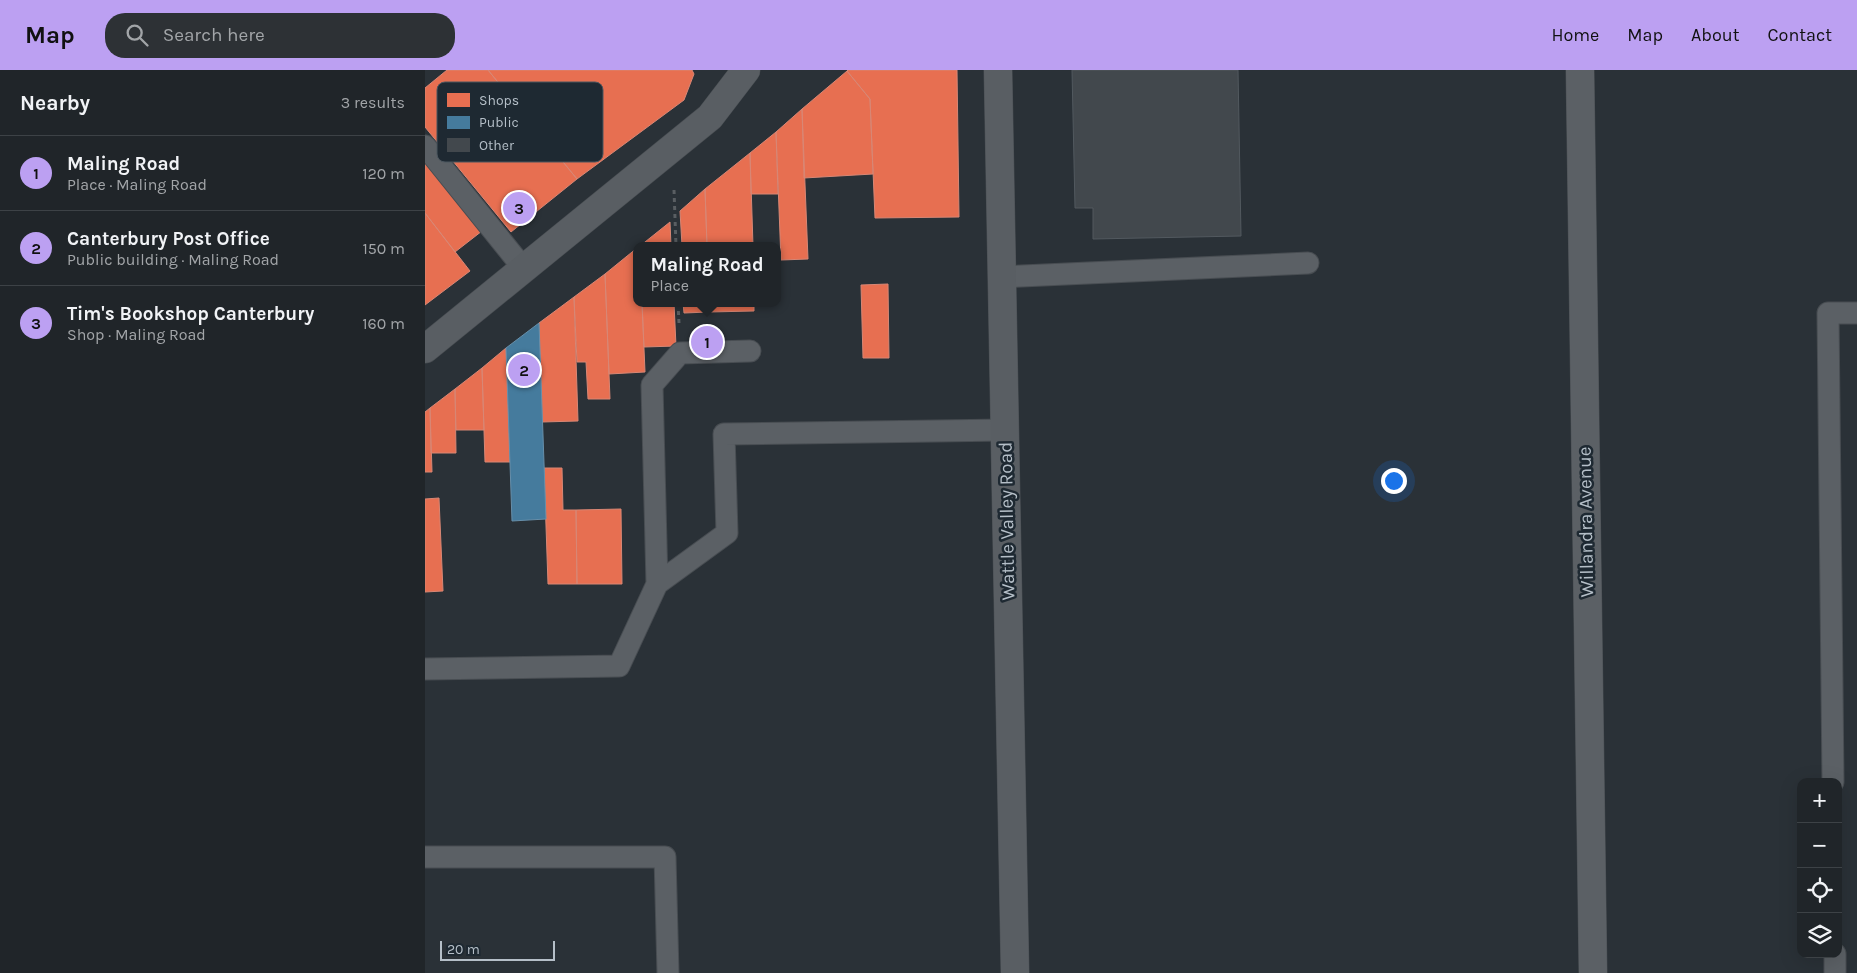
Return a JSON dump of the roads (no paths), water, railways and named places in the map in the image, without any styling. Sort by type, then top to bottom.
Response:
[{"type":"street","points":[[425,349],[710,117],[745,70]]},
{"type":"street","name":"Wattle Valley Road","points":[[998,70],[1015,973]]},
{"type":"street","name":"Willandra Avenue","points":[[1580,70],[1593,973]]},
{"type":"lane","points":[[425,146],[437,161]]},
{"type":"lane","points":[[438,162],[524,268]]},
{"type":"lane","points":[[1002,277],[1308,263]]},
{"type":"lane","points":[[1833,778],[1828,313],[1857,313]]},
{"type":"lane","points":[[425,668],[619,666],[657,584],[652,386],[680,353],[750,351]]},
{"type":"lane","points":[[657,584],[727,533],[724,434],[1005,430]]},
{"type":"lane","points":[[425,857],[665,857],[668,973]]},
{"type":"lane","points":[[1835,958],[1835,973]]},
{"type":"place","name":"Tim's Bookshop Canterbury","points":[[519,208]]},
{"type":"place","name":"Maling Road","points":[[707,342]]},
{"type":"place","name":"Canterbury Post Office","points":[[524,370]]}]
